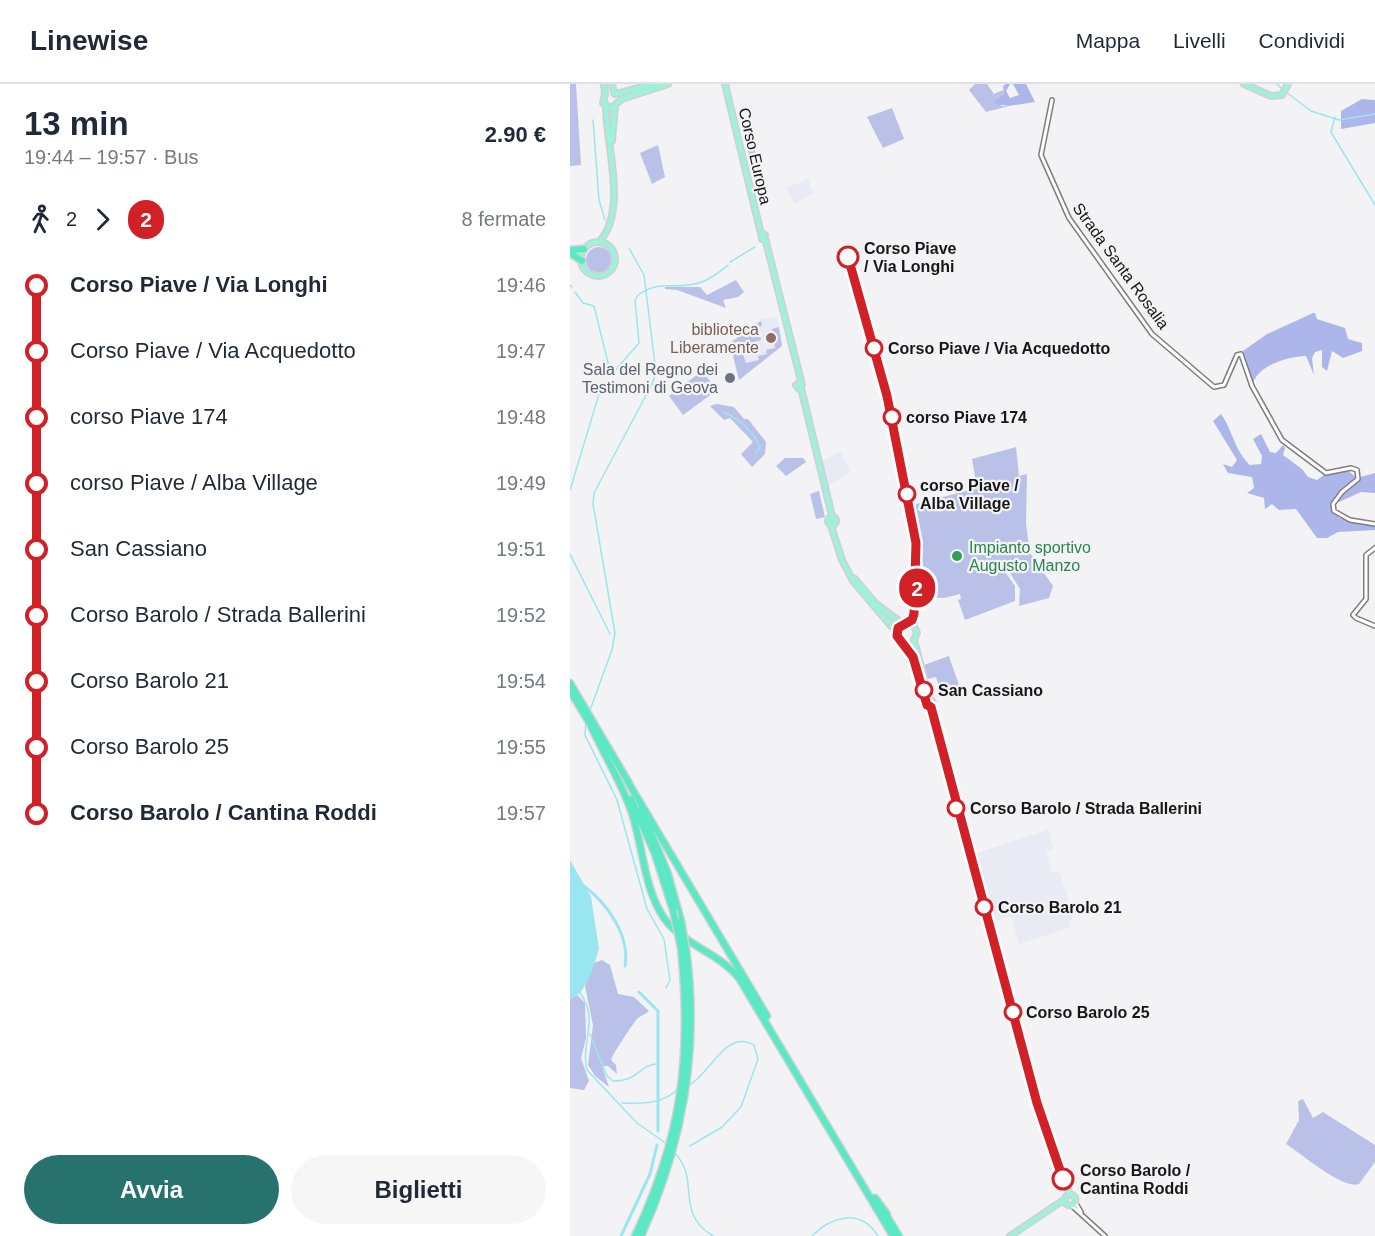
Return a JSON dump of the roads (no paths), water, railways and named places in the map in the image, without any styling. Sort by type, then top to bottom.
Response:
[{"type":"highway","points":[[570,251],[584,249]]},
{"type":"highway","points":[[570,251],[582,261]]},
{"type":"highway","points":[[570,683],[591,723],[875,1198],[902,1236]]},
{"type":"highway","points":[[570,691],[582,707]]},
{"type":"highway","points":[[591,723],[642,821],[662,871],[683,948]]},
{"type":"highway","points":[[591,723],[632,812],[653,894],[663,917],[682,936],[727,964],[757,1007],[893,1236]]},
{"type":"highway","points":[[628,782],[661,854],[681,921],[689,1002],[688,1083],[665,1169],[641,1236]]},
{"type":"highway","points":[[635,1236],[665,1169]]},
{"type":"main road","points":[[604,84],[605,94],[602,101],[606,107],[611,149],[613,197],[608,227],[609,245],[615,261],[607,273],[591,274],[582,261],[584,249],[599,242],[608,227]]},
{"type":"main road","points":[[611,149],[616,104],[612,84]]},
{"type":"main road","points":[[605,94],[654,84]]},
{"type":"main road","points":[[606,107],[668,84]]},
{"type":"main road","name":"Corso Europa","points":[[727,84],[831,516]]},
{"type":"main road","points":[[1244,84],[1271,96],[1280,96],[1288,84]]},
{"type":"main road","name":"Corso Europa","points":[[763,236],[831,516]]},
{"type":"main road","points":[[599,242],[609,245]]},
{"type":"main road","points":[[831,516],[842,560],[853,581],[904,643],[917,666],[929,703]]},
{"type":"main road","points":[[832,526],[842,554],[855,579],[875,603],[903,624],[909,623],[917,633],[914,640],[929,703],[1037,1103],[1065,1185],[1069,1201],[1050,1209],[1010,1236]]},
{"type":"main road","points":[[897,633],[903,624]]},
{"type":"main road","points":[[904,643],[914,640]]},
{"type":"street","name":"Strada Santa Rosalia","points":[[1052,100],[1041,145],[1044,167],[1069,218],[1152,334],[1214,387],[1224,385],[1237,354],[1241,354],[1252,386],[1282,440],[1326,473],[1351,468],[1358,470],[1359,477],[1333,504],[1334,511],[1350,520],[1375,524]]},
{"type":"street","points":[[1375,548],[1366,555],[1366,599],[1353,615],[1375,626]]},
{"type":"street","points":[[1069,1201],[1105,1236]]},
{"type":"waterway","points":[[1277,84],[1282,89]]},
{"type":"waterway","points":[[1286,92],[1311,111],[1339,120],[1375,114]]},
{"type":"waterway","points":[[1335,117],[1331,132],[1375,205]]},
{"type":"waterway","points":[[593,120],[599,200],[605,220]]},
{"type":"waterway","points":[[730,262],[755,247]]},
{"type":"waterway","points":[[590,710],[612,650],[615,633],[593,504],[594,493],[656,373],[644,275],[629,248]]},
{"type":"waterway","points":[[575,292],[583,303],[594,306],[611,375],[639,343],[635,301],[638,295],[659,286],[699,283],[728,265]]},
{"type":"waterway","points":[[570,490],[599,394],[607,382]]},
{"type":"waterway","points":[[724,412],[741,422],[754,435],[760,447],[755,454]]},
{"type":"waterway","points":[[570,554],[610,634]]},
{"type":"waterway","points":[[586,720],[585,735],[617,800],[647,909],[664,939],[670,980],[666,988]]},
{"type":"waterway","points":[[584,886],[609,911],[621,932],[626,955],[625,966]]},
{"type":"waterway","points":[[639,992],[658,1011],[658,1131]]},
{"type":"waterway","points":[[580,993],[589,1012],[587,1070],[637,1123],[667,1144]]},
{"type":"waterway","points":[[590,1034],[607,1076],[613,1081],[629,1078],[646,1067],[657,1064]]},
{"type":"waterway","points":[[689,1085],[704,1073],[726,1048],[744,1041],[754,1045],[758,1059],[741,1107],[722,1127],[690,1146]]},
{"type":"waterway","points":[[622,1103],[645,1103],[660,1100],[679,1088]]},
{"type":"waterway","points":[[621,1236],[650,1174],[657,1145]]},
{"type":"waterway","points":[[674,1152],[686,1174],[690,1206],[694,1216],[701,1226],[713,1236]]},
{"type":"waterway","points":[[812,1236],[828,1224],[846,1218],[863,1221],[878,1236]]},
{"type":"place","name":"Corso Piave / Via Longhi","points":[[848,257]]},
{"type":"place","name":"biblioteca Liberamente","points":[[771,338]]},
{"type":"place","name":"Corso Piave / Via Acquedotto","points":[[874,348]]},
{"type":"place","name":"Sala del Regno dei Testimoni di Geova","points":[[730,378]]},
{"type":"place","name":"corso Piave 174","points":[[892,417]]},
{"type":"place","name":"corso Piave / Alba Village","points":[[907,494]]},
{"type":"place","name":"Impianto sportivo Augusto Manzo","points":[[957,556]]},
{"type":"place","name":"San Cassiano","points":[[924,690]]},
{"type":"place","name":"Corso Barolo / Strada Ballerini","points":[[956,808]]},
{"type":"place","name":"Corso Barolo 21","points":[[984,907]]},
{"type":"place","name":"Corso Barolo 25","points":[[1013,1012]]},
{"type":"place","name":"Corso Barolo / Cantina Roddi","points":[[1063,1179]]}]
